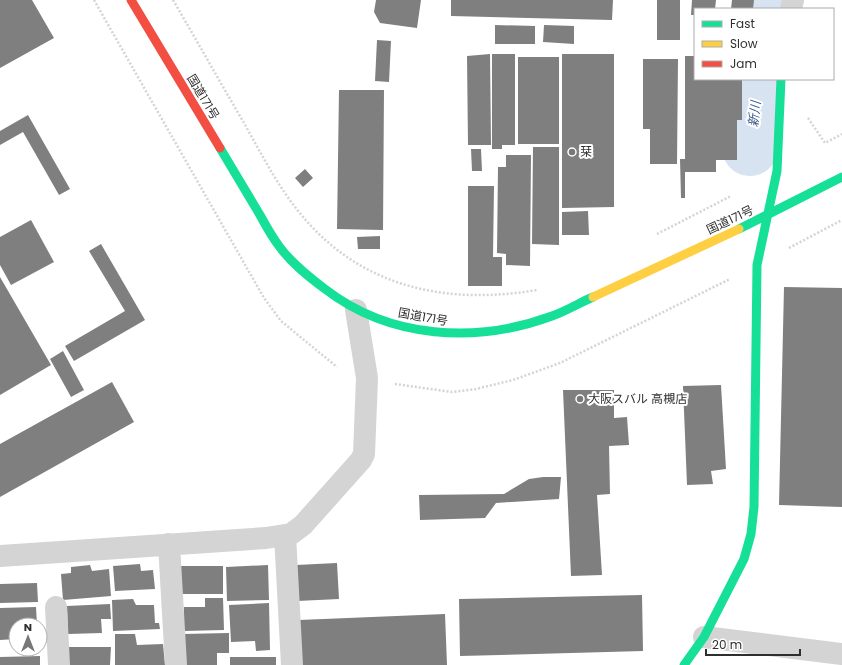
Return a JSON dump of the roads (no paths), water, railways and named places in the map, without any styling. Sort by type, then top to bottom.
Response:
[{"type":"main road","name":"国道171号","points":[[131,0],[279,246],[306,276],[338,300],[356,310],[397,326],[442,334],[464,335],[509,330],[552,316],[767,216],[842,177]]},
{"type":"main road","points":[[684,665],[704,637],[744,559],[750,534],[754,507],[757,265],[777,171],[781,80]]},
{"type":"street","points":[[0,556],[291,534],[304,525],[361,460],[365,445],[367,378],[356,310]]},
{"type":"street","points":[[285,535],[292,665]]},
{"type":"street","points":[[169,544],[176,665]]},
{"type":"street","points":[[56,607],[59,665]]},
{"type":"street","points":[[704,637],[842,654]]},
{"type":"waterway","name":"新川","points":[[768,8],[769,0]]},
{"type":"waterway","name":"新川","points":[[750,148],[757,80]]},
{"type":"place","name":"栞","points":[[572,152]]},
{"type":"place","name":"大阪スバル 高槻店","points":[[580,399]]}]
